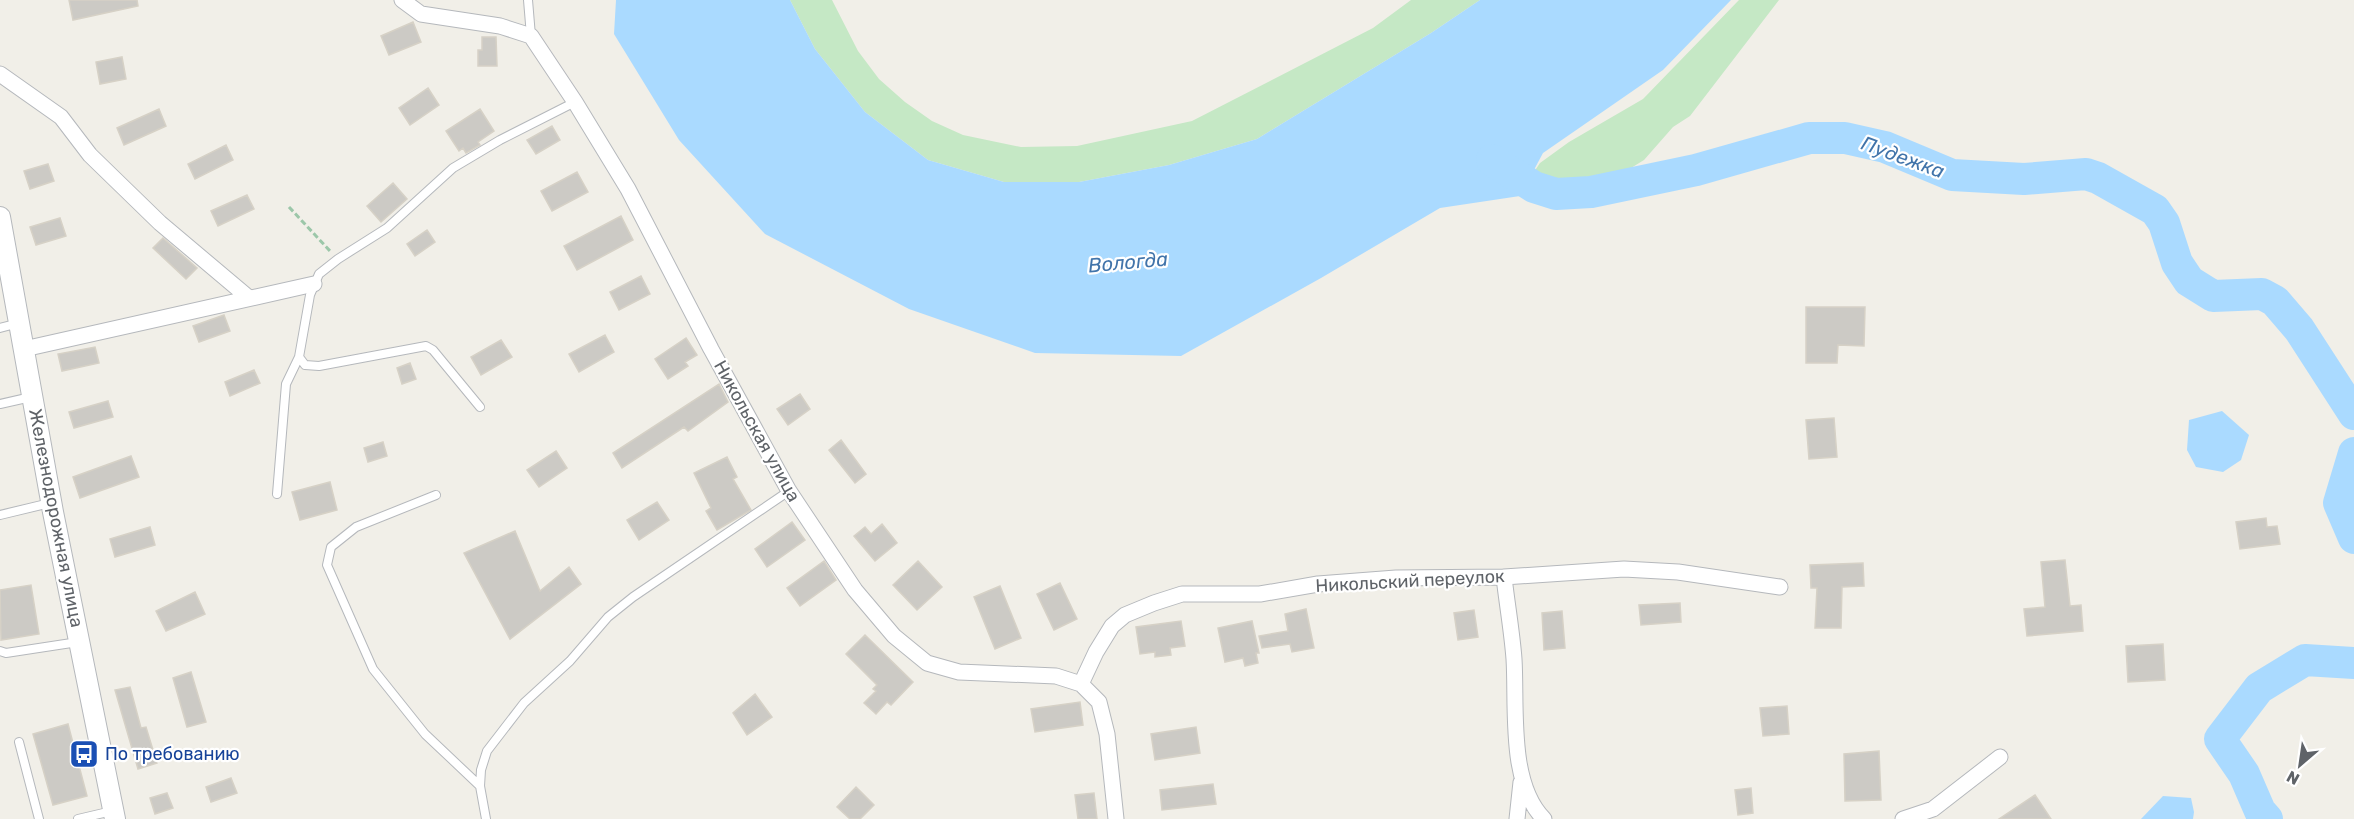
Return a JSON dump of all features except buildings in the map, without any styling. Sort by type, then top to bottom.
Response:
[{"type":"street","points":[[402,0],[422,14],[500,26],[531,36]]},
{"type":"street","name":"Никольская улица","points":[[531,36],[627,189],[711,350],[789,491],[855,590],[894,636],[927,663],[959,672],[1056,676],[1081,684]]},
{"type":"street","points":[[0,74],[61,117],[90,155],[160,223],[249,298]]},
{"type":"street","name":"Железнодорожная улица","points":[[0,217],[10,325],[24,349],[51,503],[114,815]]},
{"type":"street","points":[[24,349],[315,284]]},
{"type":"street","name":"Никольский переулок","points":[[1081,684],[1096,652],[1112,626],[1125,615],[1182,594],[1260,594],[1318,584],[1396,578],[1504,577],[1624,569],[1678,572],[1780,587]]},
{"type":"street","points":[[1504,577],[1514,658],[1515,720],[1521,779],[1517,819]]},
{"type":"street","points":[[1081,684],[1099,702],[1107,734],[1116,819]]},
{"type":"street","points":[[1903,819],[1933,809],[2000,757]]},
{"type":"street","points":[[1521,779],[1533,808],[1544,819]]},
{"type":"lane","points":[[528,0],[531,36]]},
{"type":"lane","points":[[278,494],[286,384],[299,357],[310,294],[319,274],[387,228],[453,168],[500,140],[574,102]]},
{"type":"lane","points":[[299,357],[305,365],[320,366],[426,346],[433,350],[480,407]]},
{"type":"lane","points":[[0,404],[32,397]]},
{"type":"lane","points":[[486,819],[480,786],[481,770],[487,751],[524,703],[595,634],[608,616],[789,491]]},
{"type":"lane","points":[[436,495],[356,527],[331,547],[327,565],[373,669],[425,734],[480,786]]},
{"type":"lane","points":[[0,515],[51,503]]},
{"type":"lane","points":[[0,651],[6,653],[79,642]]},
{"type":"lane","points":[[19,742],[39,819]]},
{"type":"lane","points":[[78,819],[114,815]]},
{"type":"path","points":[[289,207],[338,259]]},
{"type":"green space","points":[[790,0],[832,0],[858,51],[879,79],[905,102],[932,121],[963,135],[1021,147],[1077,146],[1192,121],[1373,28],[1411,0],[1480,0],[1431,33],[1257,139],[1169,165],[1079,182],[1004,182],[928,160],[865,112],[815,49]]},
{"type":"green space","points":[[1739,0],[1779,0],[1690,116],[1673,127],[1644,160],[1618,176],[1556,188],[1541,183],[1536,176],[1536,169],[1540,163],[1569,142],[1643,99]]},
{"type":"water","name":"Вологда","points":[[616,0],[790,0],[815,49],[865,112],[928,160],[1004,182],[1079,182],[1169,165],[1257,139],[1431,33],[1480,0],[1731,0],[1663,70],[1543,153],[1520,196],[1440,208],[1181,356],[1035,353],[909,309],[765,234],[679,140],[614,34]]},
{"type":"water","points":[[2222,411],[2249,435],[2241,460],[2223,472],[2196,467],[2187,450],[2189,420]]},
{"type":"water","points":[[2163,796],[2191,798],[2193,819],[2141,819]]},
{"type":"waterway","name":"Пудежка","points":[[1492,160],[1534,187],[1556,194],[1591,192],[1696,170],[1809,138],[1845,138],[1885,147],[1952,175],[2024,179],[2086,174],[2098,178],[2155,210],[2164,223],[2177,263],[2189,281],[2213,296],[2262,294],[2275,301],[2299,329],[2354,414]]},
{"type":"waterway","name":"Пудежка","points":[[2354,453],[2339,503],[2354,538]]},
{"type":"waterway","name":"Пудежка","points":[[2267,819],[2260,811],[2244,774],[2220,739],[2259,688],[2305,660],[2354,663]]},
{"type":"place","name":"По требованию","points":[[84,754]]}]
